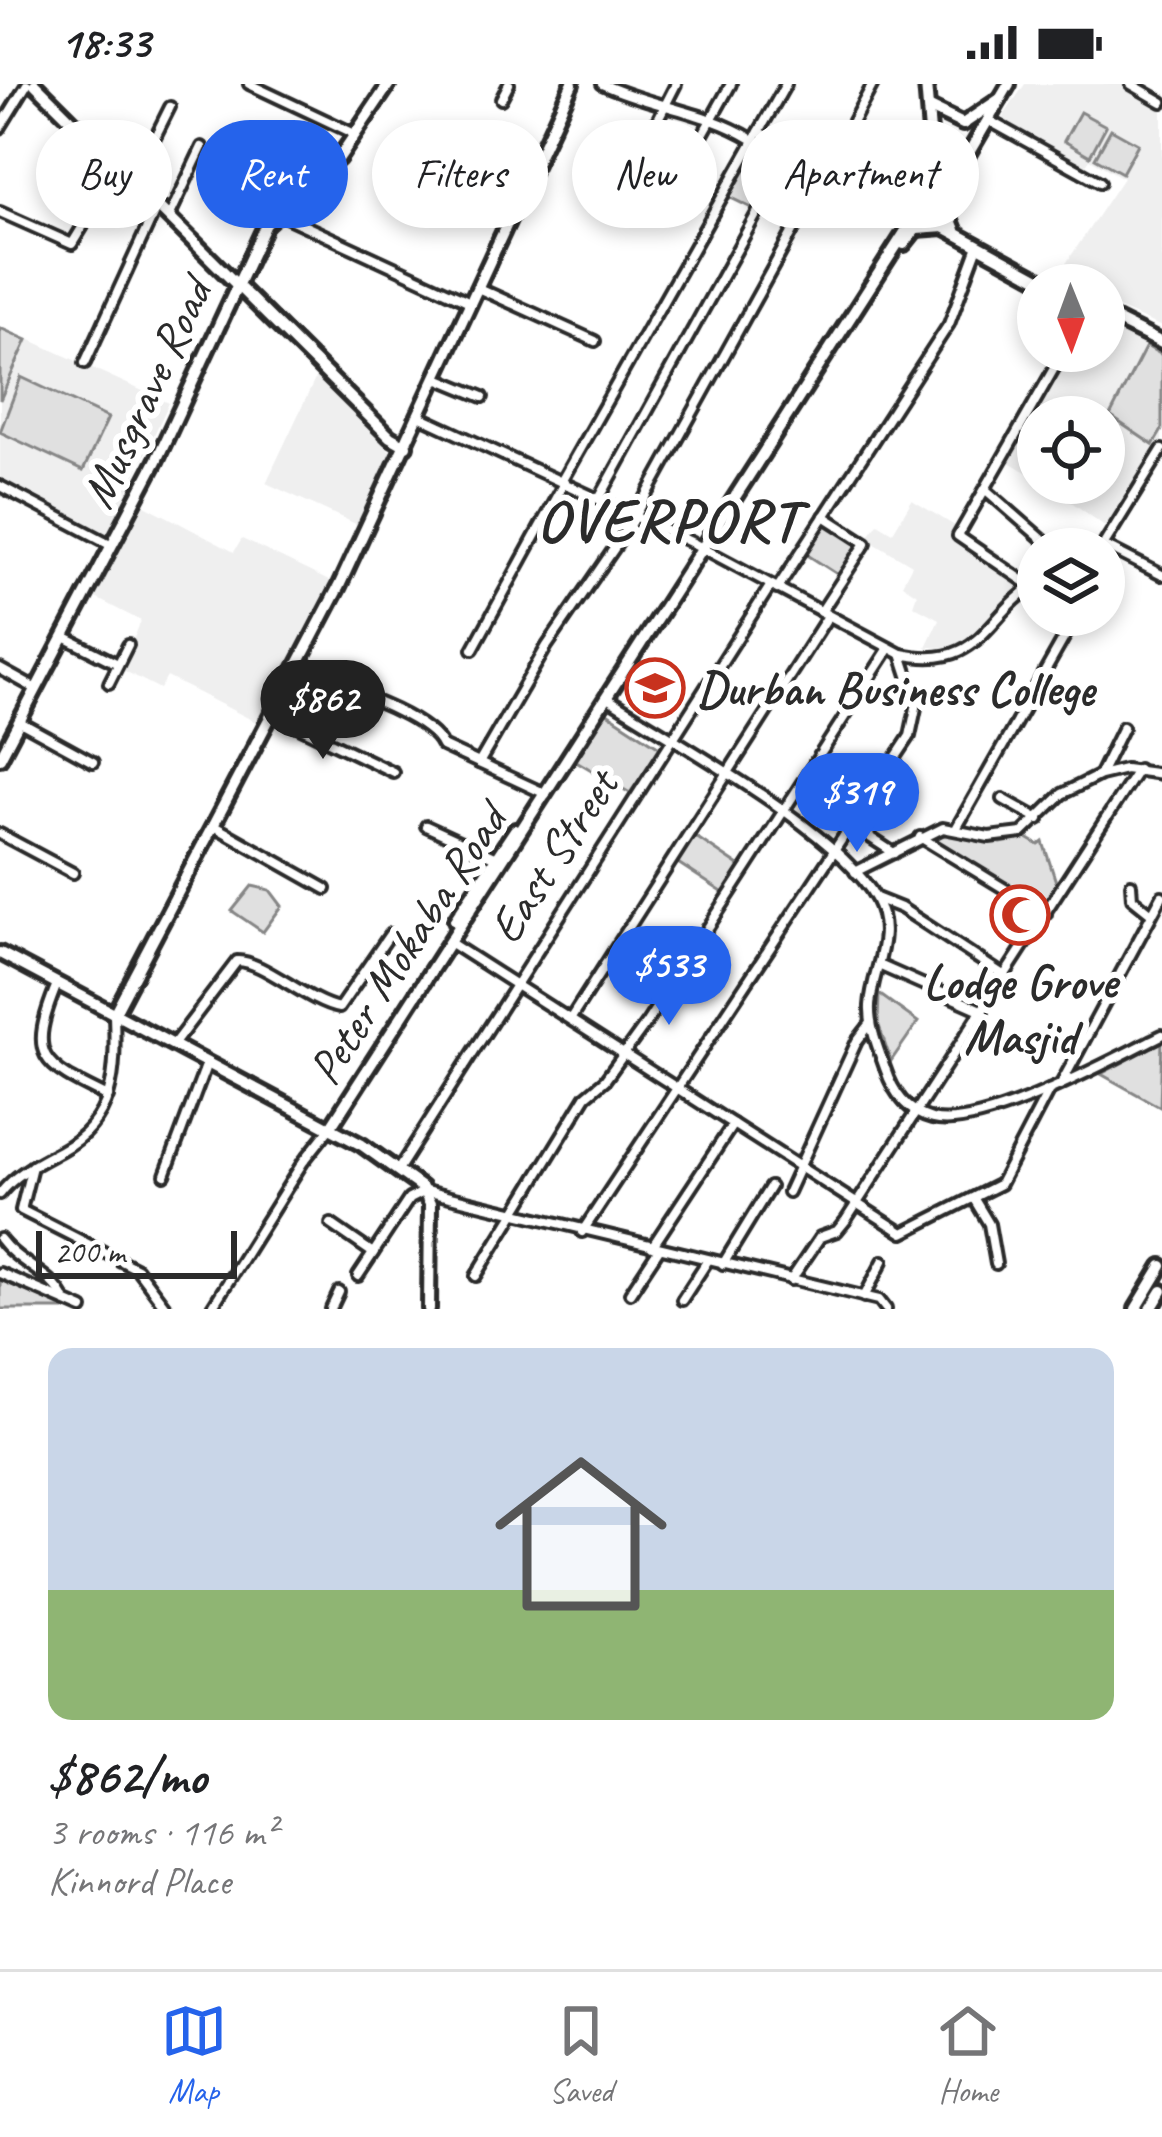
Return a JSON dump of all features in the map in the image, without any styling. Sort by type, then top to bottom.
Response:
[{"type":"street","points":[[0,128],[31,84],[69,120]]},
{"type":"street","points":[[249,84],[356,134]]},
{"type":"street","name":"Musgrave Road","points":[[348,145],[389,84]]},
{"type":"street","points":[[501,99],[509,84]]},
{"type":"street","points":[[0,1194],[32,1166],[88,1134],[109,1097],[116,1065],[114,1014],[296,671],[406,446],[572,84]]},
{"type":"street","points":[[602,84],[741,129]]},
{"type":"street","points":[[657,120],[676,84]]},
{"type":"street","points":[[711,120],[731,84]]},
{"type":"street","points":[[765,120],[786,84]]},
{"type":"street","points":[[854,120],[873,84]]},
{"type":"street","points":[[979,135],[1009,84]]},
{"type":"street","points":[[1131,84],[1162,102]]},
{"type":"street","points":[[927,85],[931,120]]},
{"type":"street","points":[[930,108],[962,124],[1000,99]]},
{"type":"street","points":[[163,120],[170,106]]},
{"type":"street","points":[[988,120],[1100,182]]},
{"type":"street","points":[[172,213],[196,160]]},
{"type":"street","points":[[472,649],[741,163]]},
{"type":"street","points":[[0,212],[72,244],[82,228]]},
{"type":"street","points":[[172,219],[380,426],[406,446]]},
{"type":"street","points":[[85,363],[147,228]]},
{"type":"street","name":"Musgrave Road","points":[[0,758],[113,545],[267,228]]},
{"type":"street","points":[[310,228],[472,302]]},
{"type":"street","points":[[598,499],[749,228]]},
{"type":"street","points":[[479,763],[547,646],[627,530],[794,228]]},
{"type":"street","points":[[296,671],[432,729],[442,746],[543,793],[911,228]]},
{"type":"street","points":[[886,265],[917,229],[951,230],[1017,267]]},
{"type":"street","name":"East Street","points":[[398,1170],[670,740],[949,324],[978,245]]},
{"type":"street","points":[[478,288],[595,341]]},
{"type":"street","points":[[1125,323],[1160,339]]},
{"type":"street","points":[[1017,573],[958,536],[1052,372]]},
{"type":"street","points":[[437,378],[483,397]]},
{"type":"street","points":[[380,426],[416,422],[563,483],[702,548],[901,654],[958,655],[1017,600]]},
{"type":"street","points":[[1116,528],[1159,464],[1162,450]]},
{"type":"street","points":[[0,486],[113,545]]},
{"type":"street","points":[[986,490],[1029,528]]},
{"type":"street","points":[[571,1018],[866,543],[824,516]]},
{"type":"street","points":[[1125,557],[1162,575]]},
{"type":"street","points":[[957,827],[1064,636]]},
{"type":"street","points":[[64,637],[118,664]]},
{"type":"street","points":[[109,683],[128,645]]},
{"type":"street","points":[[476,1276],[586,1096],[625,1053],[889,648]]},
{"type":"street","points":[[582,1232],[914,728],[916,695],[901,654]]},
{"type":"street","points":[[0,668],[37,690]]},
{"type":"street","points":[[606,698],[835,851],[876,898],[884,934],[871,1023],[892,1088],[916,1112],[953,1120],[1049,1090],[1162,1036]]},
{"type":"street","points":[[272,714],[393,772]]},
{"type":"street","points":[[20,722],[93,762]]},
{"type":"street","points":[[1100,775],[1124,727]]},
{"type":"street","points":[[791,1280],[818,1240],[839,1229],[1138,770]]},
{"type":"street","points":[[855,872],[920,837],[957,827],[1000,837],[1022,833],[1062,794],[1100,775],[1138,770],[1162,774]]},
{"type":"street","name":"Peter Mokaba Road","points":[[327,1129],[449,942],[496,858],[543,793]]},
{"type":"street","name":"Peter Mokaba Road","points":[[211,1309],[543,793]]},
{"type":"street","points":[[1003,799],[1039,819]]},
{"type":"street","points":[[858,817],[871,838],[895,854]]},
{"type":"street","points":[[214,826],[326,889]]},
{"type":"street","points":[[426,826],[496,858]]},
{"type":"street","points":[[0,834],[73,873]]},
{"type":"street","points":[[920,837],[1046,914]]},
{"type":"street","points":[[1131,884],[1132,898],[1152,914]]},
{"type":"street","points":[[1061,1085],[1064,1070],[1162,896]]},
{"type":"street","points":[[876,898],[888,900],[1005,976]]},
{"type":"street","points":[[173,1045],[236,961],[249,962],[290,988],[339,1008],[390,934]]},
{"type":"street","points":[[449,942],[855,1204],[908,1233],[1004,1179],[1049,1090]]},
{"type":"street","points":[[0,953],[362,1145],[421,1189],[582,1232],[882,1301],[886,1309]]},
{"type":"street","points":[[881,966],[982,1011]]},
{"type":"street","points":[[57,984],[42,1021],[42,1048],[60,1072],[109,1097]]},
{"type":"street","points":[[788,1192],[850,1054],[871,1023]]},
{"type":"street","points":[[165,1175],[207,1064]]},
{"type":"street","points":[[344,1106],[345,1125],[362,1145]]},
{"type":"street","points":[[630,1293],[733,1124]]},
{"type":"street","points":[[32,1166],[21,1210],[134,1268],[167,1309]]},
{"type":"street","points":[[723,1264],[770,1187]]},
{"type":"street","points":[[358,1276],[409,1199],[421,1189]]},
{"type":"street","points":[[421,1189],[430,1209],[429,1308]]},
{"type":"street","points":[[974,1198],[989,1224],[996,1264]]},
{"type":"street","points":[[331,1225],[373,1253]]},
{"type":"street","points":[[0,1239],[59,1287],[65,1301]]},
{"type":"street","points":[[682,1300],[708,1260]]},
{"type":"street","points":[[864,1297],[883,1261]]},
{"type":"street","points":[[1136,1309],[1162,1266]]},
{"type":"street","points":[[0,1273],[83,1309]]},
{"type":"street","points":[[46,1280],[52,1295]]},
{"type":"street","points":[[331,1309],[339,1292]]},
{"type":"shaded area","points":[[1025,84],[1123,84],[1162,106],[1162,327],[1125,311],[1125,264],[1066,264],[1123,178],[1090,159],[1085,166],[1005,123],[1003,117]]},
{"type":"shaded area","points":[[1080,112],[1106,126],[1090,156],[1064,141]]},
{"type":"shaded area","points":[[1111,129],[1138,144],[1122,173],[1095,158]]},
{"type":"shaded area","points":[[741,167],[741,203],[725,195]]},
{"type":"shaded area","points":[[0,326],[169,403],[106,536],[0,483]]},
{"type":"shaded area","points":[[0,328],[27,340],[0,400]]},
{"type":"shaded area","points":[[1125,332],[1162,351],[1162,442],[1115,528],[1107,528],[1074,504],[1125,504],[1125,396],[1047,396],[1061,372],[1125,372]]},
{"type":"shaded area","points":[[1146,346],[1162,355],[1162,430],[1153,445],[1125,426],[1125,396],[1120,396]]},
{"type":"shaded area","points":[[317,375],[391,452],[358,525],[266,483]]},
{"type":"shaded area","points":[[21,377],[108,418],[83,471],[0,432]]},
{"type":"shaded area","points":[[912,500],[1001,554],[1001,565],[1017,579],[1017,587],[971,639],[950,648],[926,647],[939,619],[913,605],[917,594],[902,584],[912,565],[867,538],[878,523],[893,532]]},
{"type":"shaded area","points":[[145,505],[234,552],[242,539],[331,582],[258,723],[167,677],[160,689],[121,669],[141,621],[94,597]]},
{"type":"shaded area","points":[[825,522],[860,544],[840,576],[806,554]]},
{"type":"shaded area","points":[[604,711],[661,748],[630,793],[573,759]]},
{"type":"shaded area","points":[[958,833],[1001,843],[1027,838],[1039,845],[1043,842],[1058,888],[1044,910],[929,837]]},
{"type":"shaded area","points":[[693,835],[742,868],[725,894],[675,861]]},
{"type":"shaded area","points":[[252,886],[270,890],[282,906],[263,932],[232,911]]},
{"type":"shaded area","points":[[879,994],[918,1022],[891,1061],[878,1023]]},
{"type":"shaded area","points":[[1162,1042],[1160,1107],[1101,1074]]},
{"type":"shaded area","points":[[0,1278],[59,1306],[65,1309],[0,1309]]},
{"type":"place","name":"Durban Business College","points":[[655,688]]},
{"type":"place","name":"Lodge Grove Masjid","points":[[1020,915]]},
{"type":"district","name":"OVERPORT","points":[[669,519]]}]
